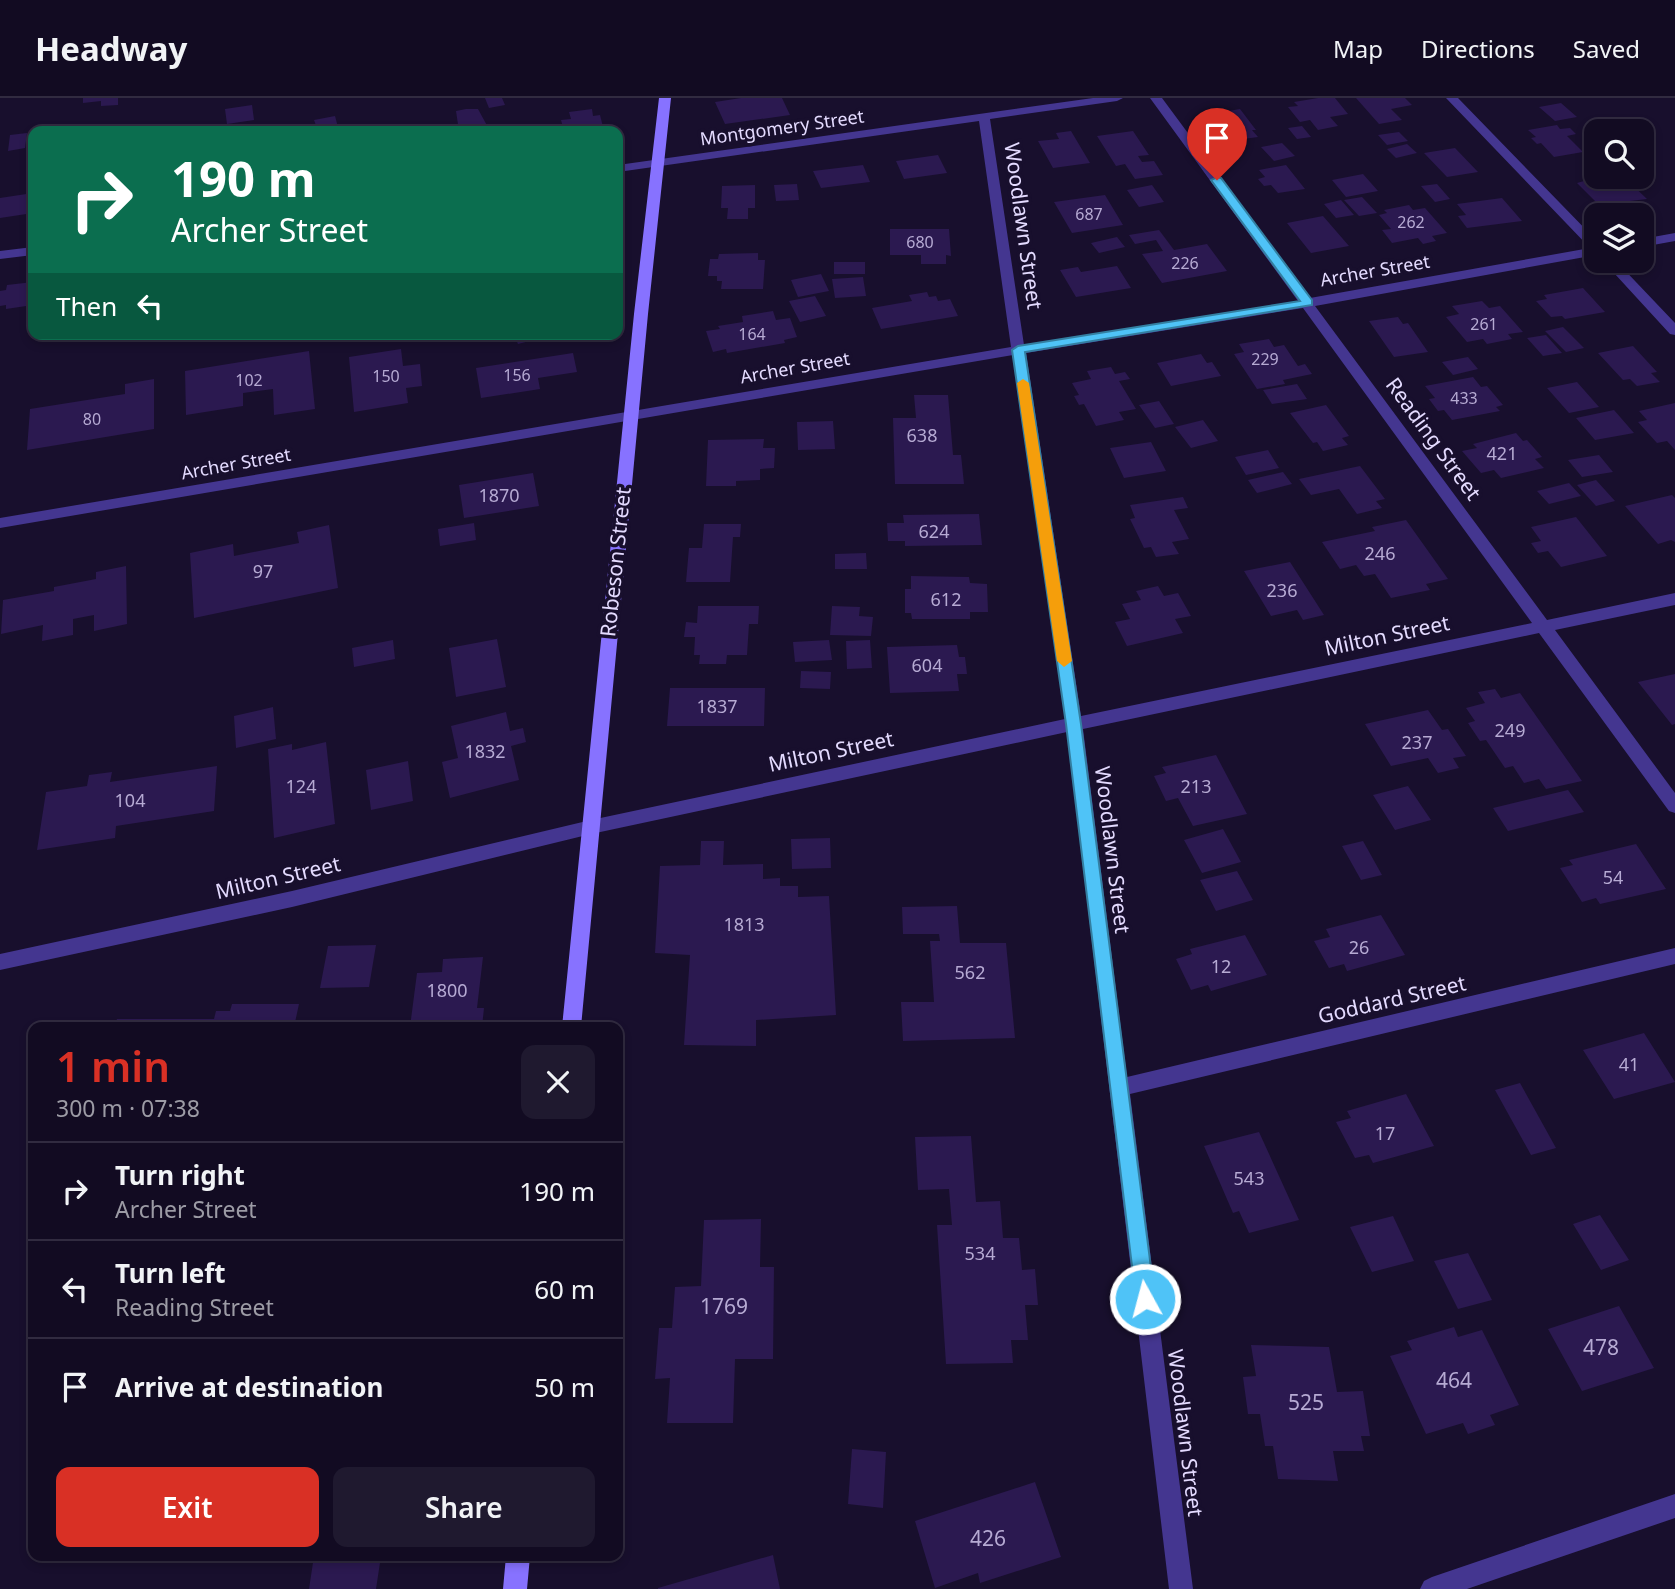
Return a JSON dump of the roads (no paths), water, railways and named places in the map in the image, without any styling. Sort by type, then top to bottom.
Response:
[{"type":"main road","name":"Robeson Street","points":[[572,1022],[665,98]]},
{"type":"main road","points":[[515,1589],[518,1561]]},
{"type":"street","name":"Montgomery Street","points":[[623,168],[1117,98]]},
{"type":"street","name":"Reading Street","points":[[1156,98],[1675,806]]},
{"type":"street","points":[[1452,98],[1584,236]]},
{"type":"street","name":"Woodlawn Street","points":[[984,118],[1074,724],[1181,1589]]},
{"type":"street","points":[[1654,241],[1675,237]]},
{"type":"street","name":"Archer Street","points":[[0,523],[1308,303],[1584,251]]},
{"type":"street","points":[[0,255],[28,252]]},
{"type":"street","points":[[1620,273],[1675,331]]},
{"type":"street","name":"Milton Street","points":[[0,962],[292,899],[591,827],[1675,600]]},
{"type":"street","name":"Goddard Street","points":[[1119,1088],[1675,956]]},
{"type":"street","points":[[1432,1589],[1675,1506]]}]
